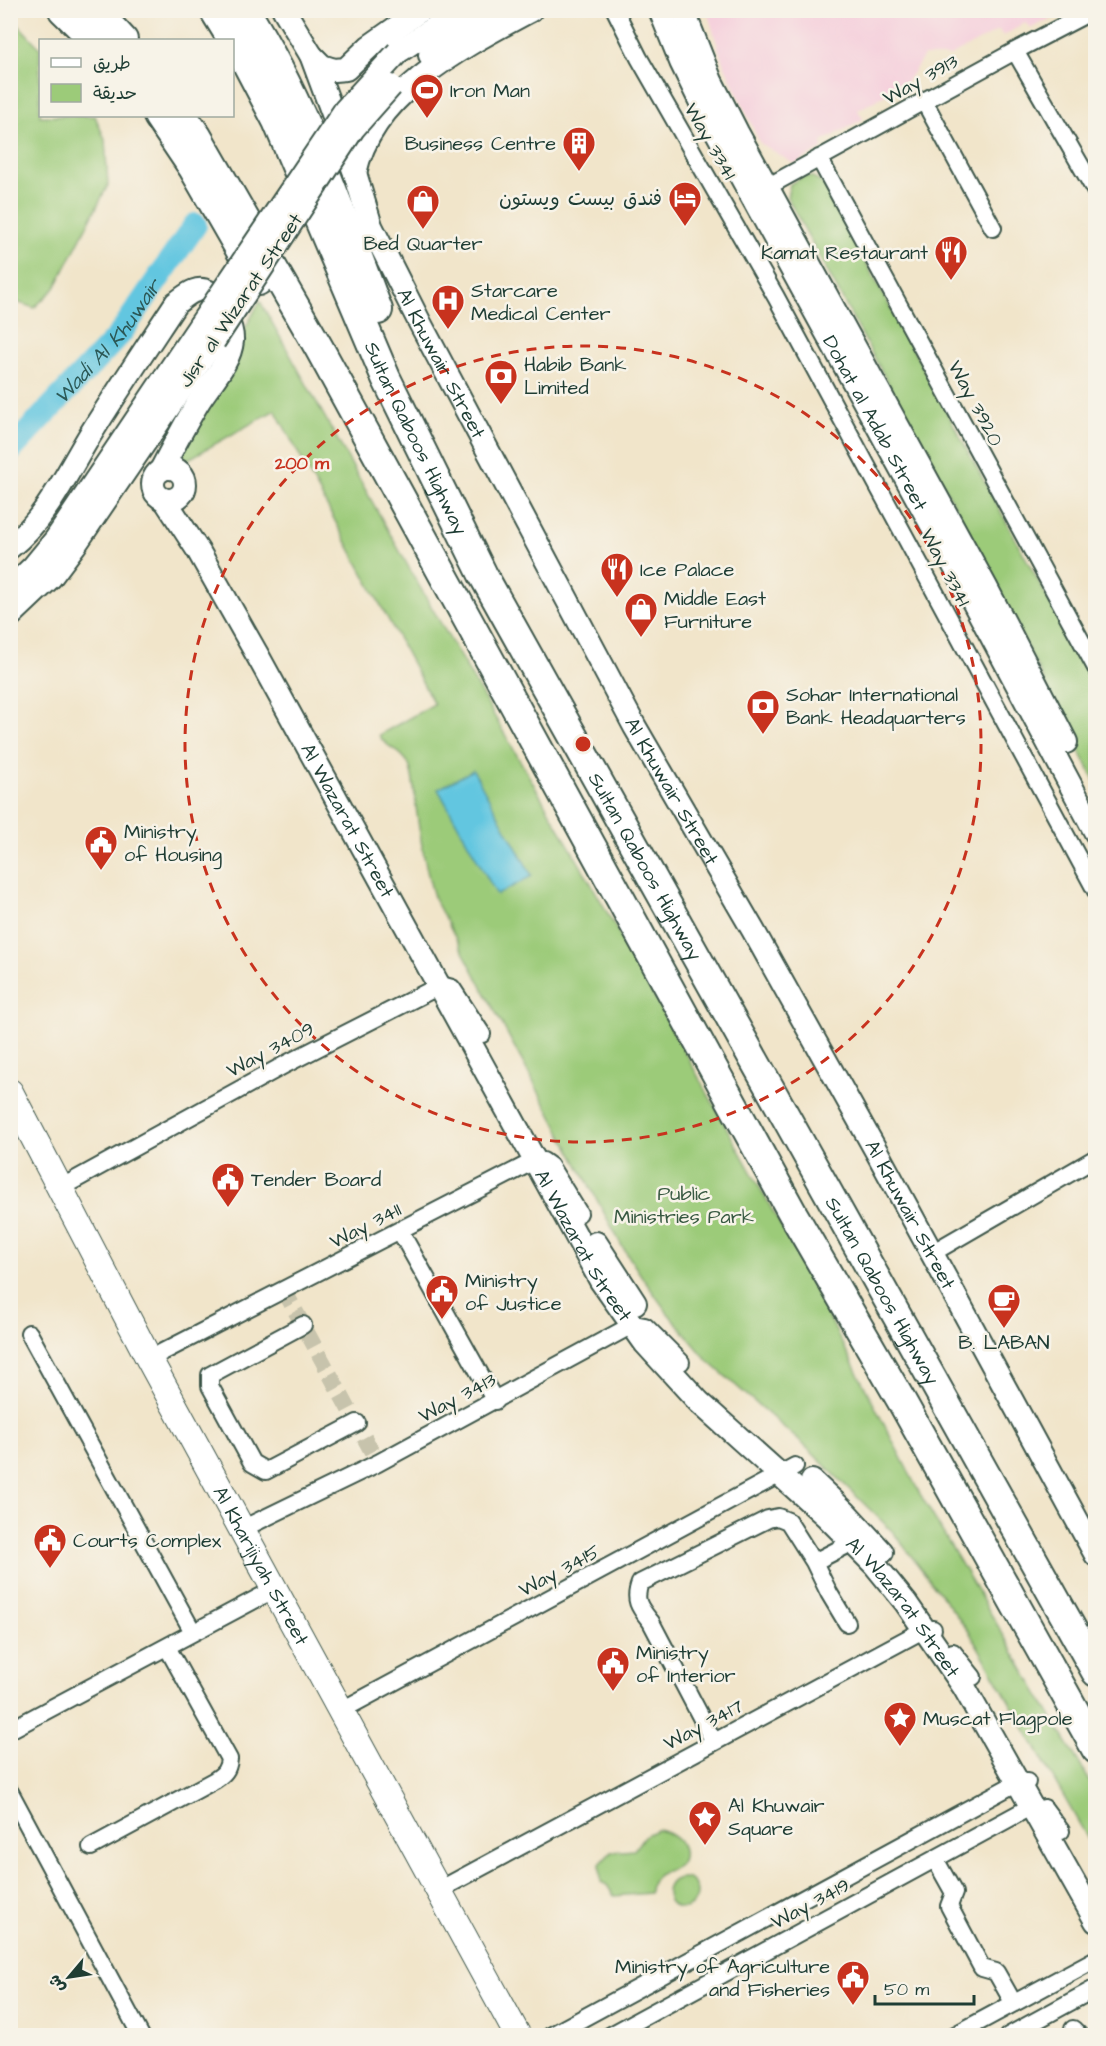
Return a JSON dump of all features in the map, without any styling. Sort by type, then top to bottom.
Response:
[{"type":"highway","points":[[63,10],[93,39]]},
{"type":"highway","points":[[94,10],[122,39]]},
{"type":"highway","name":"Sultan Qaboos Highway","points":[[214,10],[232,39]]},
{"type":"highway","points":[[245,10],[264,41],[295,102],[333,192],[382,320],[400,378],[413,433]]},
{"type":"highway","name":"Sultan Qaboos Highway","points":[[234,42],[277,121],[386,378],[489,585],[1095,1672]]},
{"type":"highway","points":[[159,117],[193,168],[394,514],[417,548],[446,581]]},
{"type":"highway","name":"Sultan Qaboos Highway","points":[[184,117],[197,136],[319,348],[788,1203],[901,1400],[1095,1749]]},
{"type":"main road","name":"Al Kharijiyah Street","points":[[12,1099],[62,1187],[149,1359],[242,1529],[240,1539],[292,1652],[500,2036]]},
{"type":"main road","name":"Al Kharijiyah Street","points":[[11,1129],[204,1488],[263,1588],[342,1710],[518,2036]]},
{"type":"main road","points":[[27,1159],[48,1180],[62,1187],[58,1201],[66,1232]]},
{"type":"main road","points":[[111,1317],[123,1329],[139,1352],[149,1359],[147,1366],[160,1395],[163,1414]]},
{"type":"main road","points":[[204,1488],[214,1497],[232,1525],[242,1529]]},
{"type":"main road","points":[[292,1652],[306,1662],[331,1703],[342,1710],[342,1723],[357,1754],[363,1783],[384,1807],[422,1874],[432,1886],[439,1890],[440,1906],[464,1952],[467,1977]]},
{"type":"street","name":"Al Khuwair Street","points":[[284,10],[311,55],[355,173],[371,226],[519,512],[635,727],[753,930],[932,1253],[1095,1555]]},
{"type":"street","points":[[328,98],[346,69],[370,46],[421,10]]},
{"type":"street","name":"Jisr al Wizarat Street","points":[[10,616],[51,577],[75,545],[345,110],[398,52],[461,10]]},
{"type":"street","name":"Jisr al Wizarat Street","points":[[10,589],[33,567],[56,539],[353,129],[397,89],[414,66],[495,10]]},
{"type":"street","points":[[370,46],[368,69],[374,83],[382,92],[390,96],[397,89],[531,10]]},
{"type":"street","name":"Dohat al Adab Street","points":[[683,10],[711,81],[986,587],[1095,800]]},
{"type":"street","name":"Way 3913","points":[[767,186],[1094,10]]},
{"type":"street","name":"Way 3341","points":[[616,12],[639,58],[792,327],[1095,891]]},
{"type":"street","name":"Dohat al Adab Street","points":[[661,15],[703,107],[952,561],[1095,834]]},
{"type":"street","points":[[1015,51],[1095,192]]},
{"type":"street","points":[[311,55],[322,66],[334,70],[346,69]]},
{"type":"street","points":[[355,173],[358,155],[397,89]]},
{"type":"street","points":[[924,101],[993,228]]},
{"type":"street","name":"Way 3920","points":[[819,158],[1095,668]]},
{"type":"street","points":[[10,547],[25,534],[47,505],[108,406],[176,303],[190,292],[200,289],[210,292],[220,305],[230,327],[232,340],[220,369],[155,477],[153,486],[157,495],[173,497]]},
{"type":"street","name":"Al Wazarat Street","points":[[173,497],[199,552],[260,658],[595,1271],[632,1325],[699,1402],[788,1470]]},
{"type":"street","name":"Al Wazarat Street","points":[[173,497],[253,617],[579,1213],[629,1294],[653,1329],[681,1362],[788,1470],[803,1494],[860,1539],[919,1596],[973,1677],[1095,1893]]},
{"type":"street","points":[[438,986],[445,985],[452,988],[482,1034]]},
{"type":"street","name":"Way 3409","points":[[62,1187],[286,1064],[438,986]]},
{"type":"street","points":[[932,1253],[1095,1158]]},
{"type":"street","points":[[534,1161],[543,1161],[550,1166],[579,1213]]},
{"type":"street","name":"Way 3411","points":[[149,1359],[534,1161]]},
{"type":"street","points":[[400,1231],[495,1401]]},
{"type":"street","points":[[303,1325],[210,1375],[210,1386],[252,1463],[266,1471],[357,1423]]},
{"type":"street","points":[[632,1325],[645,1326],[681,1362]]},
{"type":"street","name":"Way 3413","points":[[242,1529],[495,1401],[632,1325]]},
{"type":"street","points":[[29,1333],[193,1632]]},
{"type":"street","name":"Way 3415","points":[[342,1710],[788,1470]]},
{"type":"street","points":[[714,1742],[651,1622],[639,1606],[636,1593],[640,1584],[768,1519],[778,1517],[788,1521],[814,1562],[847,1623]]},
{"type":"street","points":[[814,1562],[860,1539]]},
{"type":"street","name":"Al Wazarat Street","points":[[860,1539],[875,1565],[925,1629],[964,1687],[1095,1921]]},
{"type":"street","points":[[10,1730],[167,1647],[263,1588]]},
{"type":"street","points":[[925,1629],[933,1629],[940,1633],[973,1677]]},
{"type":"street","name":"Way 3417","points":[[439,1890],[925,1629]]},
{"type":"street","points":[[91,1847],[224,1774],[228,1767],[229,1759],[167,1647]]},
{"type":"street","points":[[550,2036],[1018,1782],[1023,1780],[1030,1784],[1049,1818],[1061,1831]]},
{"type":"street","points":[[10,1792],[141,2036]]},
{"type":"street","name":"Way 3419","points":[[609,2036],[1032,1806]]},
{"type":"street","points":[[935,1859],[954,1893],[949,1906],[982,1968],[996,1972],[1013,2002]]},
{"type":"street","points":[[953,2036],[1095,1959]]},
{"type":"street","points":[[1008,2036],[1095,1988]]},
{"type":"shaded area","points":[[707,11],[1067,11],[1031,28],[1025,23],[1003,36],[999,30],[950,56],[924,56],[905,84],[858,110],[863,119],[822,142],[822,149],[794,164],[760,143],[722,60]]},
{"type":"green space","points":[[11,17],[39,47],[39,117],[95,117],[105,140],[108,185],[55,288],[34,308],[11,300]]},
{"type":"green space","points":[[804,176],[813,177],[824,185],[1095,686],[1095,781],[962,519],[787,197],[790,184]]},
{"type":"green space","name":"Public Ministries Park","points":[[260,301],[417,582],[597,894],[790,1242],[920,1494],[1095,1790],[1095,1851],[970,1633],[893,1532],[805,1446],[708,1361],[667,1312],[622,1246],[435,900],[422,847],[410,768],[405,758],[385,743],[379,735],[434,704],[275,410],[187,460],[174,457]]},
{"type":"green space","points":[[656,1830],[666,1832],[679,1842],[683,1851],[681,1862],[678,1866],[657,1876],[652,1882],[650,1893],[614,1896],[607,1885],[601,1882],[600,1864],[611,1852],[634,1850],[644,1836]]},
{"type":"green space","points":[[682,1878],[692,1883],[697,1893],[692,1903],[682,1908],[672,1903],[667,1893],[672,1883]]},
{"type":"water","points":[[473,770],[532,876],[497,895],[438,789]]},
{"type":"waterway","name":"Wadi Al Khuwair","points":[[10,451],[120,334],[195,225]]},
{"type":"tunnel","points":[[284,1290],[378,1463]]},
{"type":"place","name":"Iron Man","points":[[427,119]]},
{"type":"place","name":"Business Centre","points":[[579,172]]},
{"type":"place","name":"فندق بيست ويستون","points":[[685,227]]},
{"type":"place","name":"Bed Quarter","points":[[423,230]]},
{"type":"place","name":"Kamat Restaurant","points":[[951,281]]},
{"type":"place","name":"Starcare Medical Center","points":[[448,330]]},
{"type":"place","name":"Habib Bank Limited","points":[[501,405]]},
{"type":"place","name":"Ice Palace","points":[[617,598]]},
{"type":"place","name":"Middle East Furniture","points":[[641,638]]},
{"type":"place","name":"Sohar International Bank Headquarters","points":[[763,735]]},
{"type":"place","name":"Ministry of Housing","points":[[101,871]]},
{"type":"place","name":"Tender Board","points":[[228,1208]]},
{"type":"place","name":"Ministry of Justice","points":[[442,1320]]},
{"type":"place","name":"B. LABAN","points":[[1004,1329]]},
{"type":"place","name":"Courts Complex","points":[[50,1569]]},
{"type":"place","name":"Ministry of Interior","points":[[613,1692]]},
{"type":"place","name":"Muscat Flagpole","points":[[900,1747]]},
{"type":"place","name":"Al Khuwair Square","points":[[705,1846]]},
{"type":"place","name":"Ministry of Agriculture and Fisheries","points":[[853,2006]]}]
